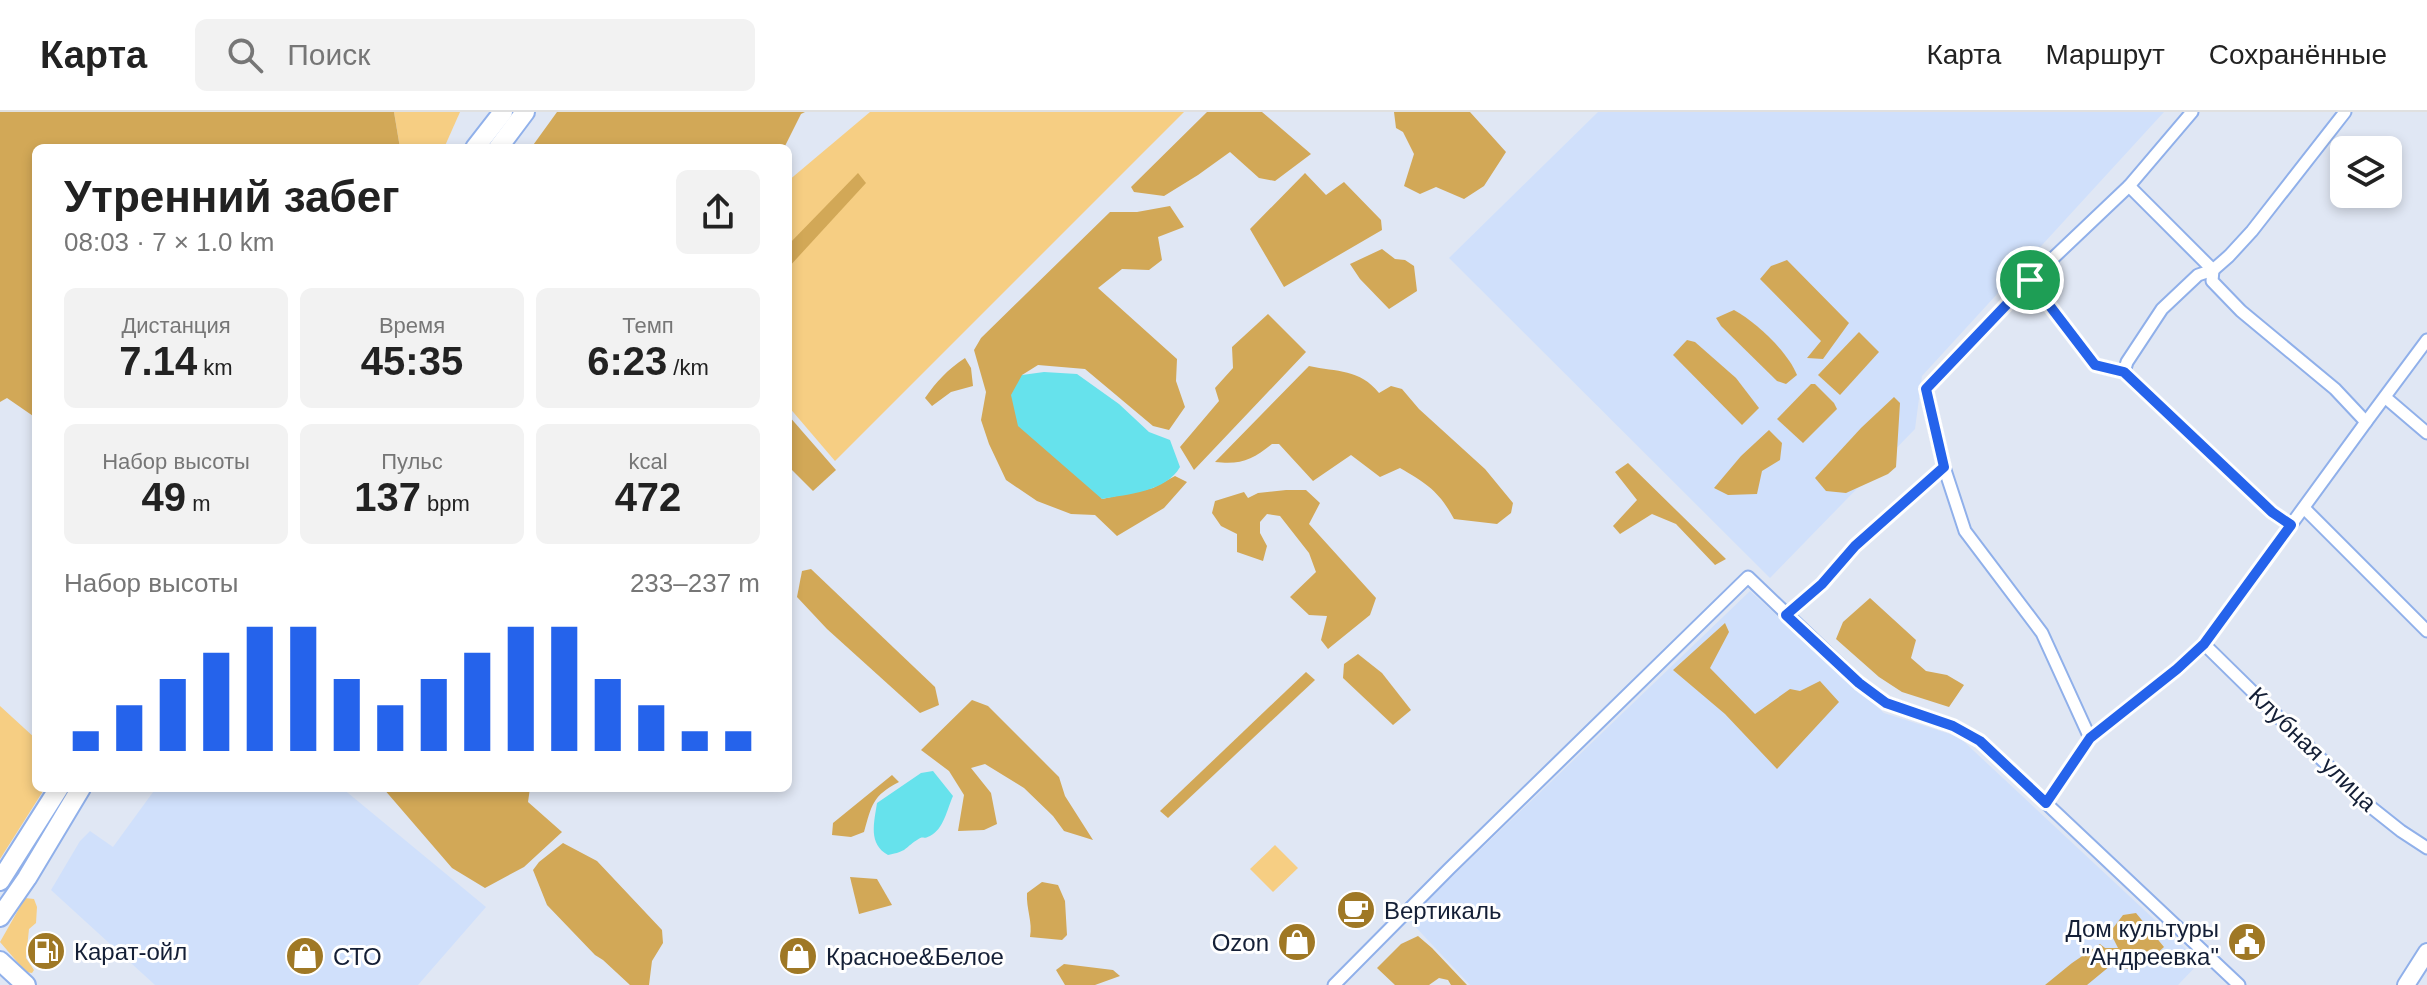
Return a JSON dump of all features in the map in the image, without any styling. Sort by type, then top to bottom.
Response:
[{"type":"main road","points":[[478,144],[503,112]]},
{"type":"main road","points":[[501,144],[525,112]]},
{"type":"main road","points":[[0,881],[56,792]]},
{"type":"main road","points":[[0,917],[79,792]]},
{"type":"main road","points":[[2406,985],[2427,952]]},
{"type":"main road","points":[[0,961],[26,985]]},
{"type":"street","points":[[2090,738],[2042,633],[1965,531],[1944,467],[1926,389],[2030,280],[2129,186],[2192,112]]},
{"type":"street","points":[[2124,372],[2127,362],[2162,309],[2198,275],[2213,270],[2252,231],[2345,112]]},
{"type":"street","points":[[2129,186],[2213,270]]},
{"type":"street","points":[[2213,270],[2212,281],[2241,311],[2335,389],[2366,422]]},
{"type":"street","points":[[2030,280],[2095,365],[2124,372],[2272,512],[2291,525]]},
{"type":"street","points":[[2046,803],[2090,738],[2204,644],[2427,340]]},
{"type":"street","points":[[2386,398],[2427,433]]},
{"type":"street","points":[[1786,615],[1822,584],[1855,546],[1944,467]]},
{"type":"street","points":[[2304,508],[2427,631]]},
{"type":"street","points":[[1334,985],[1748,577],[1859,683],[1886,703],[1953,726],[1980,741],[2239,985]]},
{"type":"street","name":"Клубная улица","points":[[2204,644],[2367,804],[2427,848]]},
{"type":"shaded area","points":[[0,112],[394,112],[399,144],[32,144],[32,415],[7,398],[0,402]]},
{"type":"shaded area","points":[[394,112],[460,112],[446,144],[399,144]]},
{"type":"shaded area","points":[[557,112],[805,112],[801,114],[786,144],[534,144]]},
{"type":"shaded area","points":[[870,112],[1184,112],[835,461],[792,411],[792,178]]},
{"type":"shaded area","points":[[1207,112],[1262,112],[1311,154],[1275,181],[1259,178],[1230,152],[1164,196],[1134,192],[1131,187]]},
{"type":"shaded area","points":[[1394,112],[1470,112],[1506,152],[1484,186],[1464,199],[1436,187],[1420,194],[1404,186],[1414,154],[1403,132],[1396,128]]},
{"type":"shaded area","points":[[1598,112],[2164,112],[1922,376],[1915,429],[1770,578],[1449,258]]},
{"type":"shaded area","points":[[858,173],[866,183],[792,264],[792,241]]},
{"type":"shaded area","points":[[1305,173],[1326,195],[1344,182],[1381,220],[1382,230],[1284,287],[1250,229]]},
{"type":"shaded area","points":[[1170,206],[1184,227],[1158,237],[1162,260],[1149,270],[1122,269],[1098,288],[1177,359],[1176,381],[1185,407],[1169,430],[1153,426],[1085,369],[1038,365],[1022,375],[1102,499],[1153,488],[1175,476],[1187,482],[1164,508],[1117,536],[1095,515],[1071,514],[1037,501],[1006,480],[981,420],[986,392],[974,350],[981,338],[1110,212],[1137,212]]},
{"type":"shaded area","points":[[1382,249],[1395,259],[1405,260],[1414,266],[1417,291],[1389,309],[1350,264]]},
{"type":"shaded area","points":[[1787,260],[1849,323],[1823,359],[1807,358],[1821,341],[1760,279],[1771,266]]},
{"type":"shaded area","points":[[1734,310],[1770,338],[1797,375],[1786,384],[1777,381],[1721,326],[1716,318]]},
{"type":"shaded area","points":[[1268,314],[1306,352],[1194,470],[1180,447],[1219,401],[1215,388],[1233,368],[1232,347]]},
{"type":"shaded area","points":[[1859,332],[1879,352],[1840,395],[1818,375]]},
{"type":"shaded area","points":[[1687,340],[1695,342],[1736,378],[1759,408],[1742,425],[1673,355]]},
{"type":"shaded area","points":[[965,358],[971,368],[973,386],[951,392],[932,406],[925,398],[943,376]]},
{"type":"shaded area","points":[[1309,366],[1356,375],[1379,393],[1391,386],[1402,389],[1419,409],[1485,469],[1513,503],[1511,513],[1497,524],[1454,519],[1437,495],[1400,468],[1380,477],[1351,455],[1313,481],[1279,444],[1272,444],[1246,460],[1215,462]]},
{"type":"shaded area","points":[[1811,384],[1815,384],[1837,409],[1803,443],[1777,419]]},
{"type":"shaded area","points":[[1894,397],[1900,403],[1896,467],[1888,474],[1846,493],[1826,491],[1815,478]]},
{"type":"shaded area","points":[[792,420],[836,470],[813,491],[792,470]]},
{"type":"shaded area","points":[[1769,430],[1782,443],[1780,460],[1762,471],[1757,494],[1728,495],[1714,488],[1741,456]]},
{"type":"shaded area","points":[[1628,463],[1726,559],[1715,565],[1676,524],[1652,514],[1620,534],[1613,526],[1637,500],[1615,472]]},
{"type":"shaded area","points":[[1306,490],[1320,503],[1309,524],[1376,598],[1370,615],[1328,649],[1321,640],[1327,616],[1309,615],[1290,597],[1316,572],[1309,553],[1280,516],[1267,514],[1260,522],[1260,533],[1267,546],[1263,561],[1237,552],[1237,534],[1221,526],[1212,513],[1215,501],[1244,492],[1248,498],[1258,493]]},
{"type":"shaded area","points":[[811,569],[935,687],[939,705],[920,713],[827,629],[797,597],[802,571]]},
{"type":"shaded area","points":[[1750,591],[1884,713],[1959,737],[2200,962],[2178,985],[1470,985],[1408,919]]},
{"type":"shaded area","points":[[1870,598],[1916,640],[1911,658],[1926,671],[1947,675],[1964,685],[1949,707],[1902,692],[1879,677],[1836,639],[1843,622]]},
{"type":"shaded area","points":[[1725,623],[1729,632],[1710,668],[1755,714],[1790,689],[1800,691],[1820,681],[1839,702],[1777,769],[1725,714],[1673,670]]},
{"type":"shaded area","points":[[1358,654],[1382,673],[1411,710],[1393,725],[1343,678],[1344,664]]},
{"type":"shaded area","points":[[1306,672],[1315,680],[1168,818],[1160,811]]},
{"type":"shaded area","points":[[972,700],[988,706],[1059,777],[1065,796],[1093,840],[1064,831],[1024,788],[985,764],[971,768],[991,793],[997,824],[984,830],[958,831],[964,795],[949,771],[921,750]]},
{"type":"shaded area","points":[[0,706],[32,735],[32,792],[42,792],[0,859]]},
{"type":"shaded area","points":[[892,775],[899,782],[874,802],[864,832],[851,837],[832,835],[833,823]]},
{"type":"shaded area","points":[[153,792],[347,792],[486,907],[418,985],[155,985],[51,890],[80,841],[90,831],[113,847]]},
{"type":"shaded area","points":[[386,792],[529,792],[528,802],[562,832],[524,867],[485,888],[452,868]]},
{"type":"shaded area","points":[[563,843],[597,861],[662,930],[663,943],[652,961],[649,985],[630,985],[595,955],[547,905],[533,870]]},
{"type":"shaded area","points":[[1275,845],[1298,868],[1273,892],[1250,869]]},
{"type":"shaded area","points":[[850,877],[877,879],[892,905],[859,914]]},
{"type":"shaded area","points":[[1042,882],[1058,885],[1065,901],[1067,935],[1062,940],[1030,937],[1027,893]]},
{"type":"shaded area","points":[[25,898],[34,899],[37,907],[36,923],[29,929],[26,958],[34,970],[32,973],[26,972],[0,942]]},
{"type":"shaded area","points":[[2136,913],[2164,947],[2138,970],[2110,966],[2087,985],[2045,985],[2100,944],[2105,948],[2118,948],[2110,932],[2123,915]]},
{"type":"shaded area","points":[[1418,936],[1467,985],[1451,985],[1448,980],[1439,978],[1429,985],[1395,985],[1377,968],[1401,944]]},
{"type":"shaded area","points":[[1064,964],[1113,970],[1120,976],[1095,985],[1065,985],[1056,970]]},
{"type":"water","points":[[1044,372],[1077,374],[1119,404],[1149,432],[1170,440],[1180,467],[1166,482],[1156,487],[1102,499],[1018,426],[1011,395],[1022,375]]},
{"type":"water","points":[[933,771],[953,796],[942,824],[930,836],[888,855],[875,839],[877,803],[921,773]]},
{"type":"place","name":"Вертикаль","points":[[1356,910]]},
{"type":"place","name":"Ozon","points":[[1297,942]]},
{"type":"place","name":"Дом культуры \"Андреевка\"","points":[[2247,942]]},
{"type":"place","name":"Карат-ойл","points":[[46,951]]},
{"type":"place","name":"СТО","points":[[305,956]]},
{"type":"place","name":"Красное&Белое","points":[[798,956]]},
{"type":"route","points":[[2030,280],[2095,365],[2124,372],[2272,512],[2291,525],[2204,644],[2090,738],[2046,803],[1980,741],[1953,726],[1886,703],[1859,683],[1786,615],[1822,584],[1855,546],[1944,467],[1926,389],[2030,280]]}]
